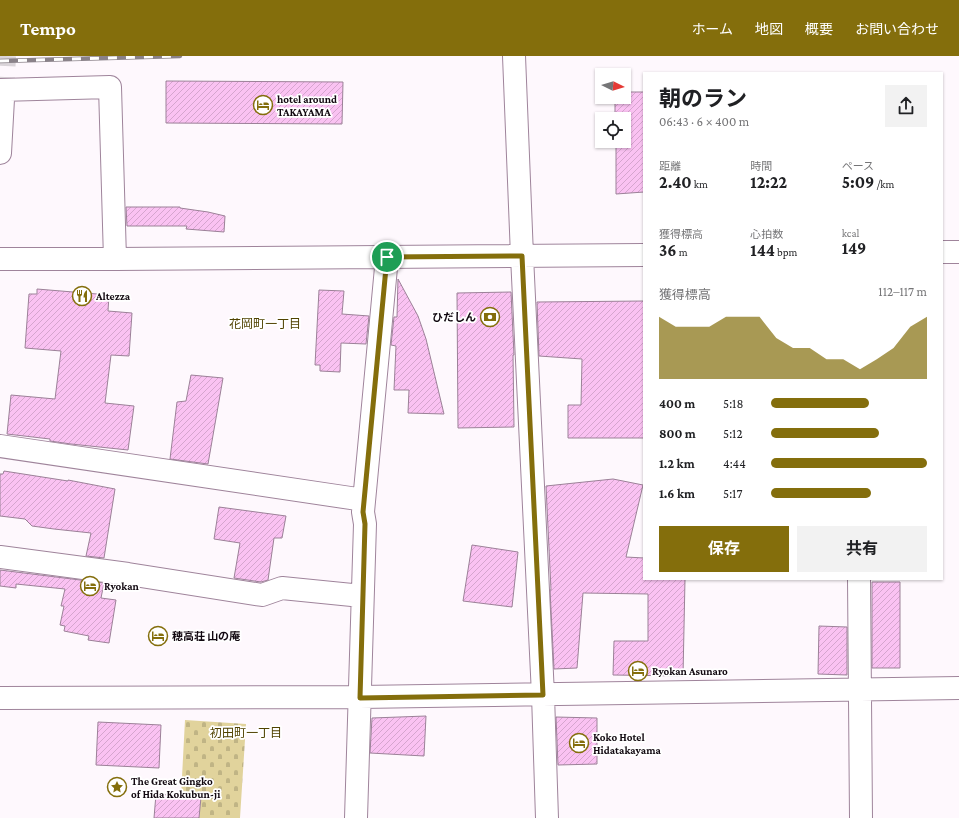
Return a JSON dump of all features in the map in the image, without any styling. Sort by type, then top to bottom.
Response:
[{"type":"street","points":[[514,56],[543,695],[547,818]]},
{"type":"street","points":[[0,153],[1,94],[110,87],[115,259]]},
{"type":"street","points":[[943,252],[959,252]]},
{"type":"street","points":[[0,259],[643,255]]},
{"type":"street","points":[[356,818],[365,524],[363,512],[387,257]]},
{"type":"street","points":[[0,446],[364,500]]},
{"type":"street","points":[[0,557],[128,574],[262,595],[282,588],[362,596]]},
{"type":"street","points":[[859,580],[861,818]]},
{"type":"street","points":[[0,698],[360,698],[959,688]]},
{"type":"green space","points":[[185,720],[246,724],[240,818],[199,818],[201,797],[181,796]]},
{"type":"building","points":[[166,81],[343,82],[342,124],[166,123]]},
{"type":"building","points":[[631,92],[643,92],[643,192],[616,194],[616,148],[631,148],[631,112],[615,112],[615,104],[631,104]]},
{"type":"building","points":[[126,207],[180,207],[225,216],[224,232],[186,229],[187,226],[127,226]]},
{"type":"building","points":[[398,279],[418,316],[426,339],[444,414],[408,413],[409,390],[394,390],[396,346],[391,345],[394,317],[397,317]]},
{"type":"building","points":[[37,289],[109,295],[108,311],[132,313],[129,356],[111,355],[105,403],[134,406],[128,450],[71,444],[50,441],[50,439],[7,434],[11,395],[55,399],[61,351],[25,348],[29,294],[37,294]]},
{"type":"building","points":[[319,290],[344,291],[342,314],[369,316],[366,344],[341,343],[340,372],[320,371],[320,365],[315,365]]},
{"type":"building","points":[[511,292],[514,355],[514,427],[458,428],[457,293]]},
{"type":"building","points":[[643,301],[643,438],[568,438],[568,405],[581,405],[582,359],[539,356],[537,302]]},
{"type":"building","points":[[191,375],[223,378],[208,464],[170,459],[177,402],[186,401]]},
{"type":"building","points":[[4,471],[68,480],[115,489],[104,558],[86,556],[91,533],[32,526],[25,519],[0,516],[0,474],[3,474]]},
{"type":"building","points":[[613,479],[643,485],[626,557],[643,558],[643,580],[685,580],[683,676],[613,675],[614,641],[648,641],[648,594],[583,593],[577,668],[554,669],[546,486]]},
{"type":"building","points":[[219,507],[286,516],[282,538],[274,538],[268,580],[261,582],[234,578],[240,543],[214,539]]},
{"type":"building","points":[[472,545],[518,552],[512,607],[463,601]]},
{"type":"building","points":[[0,570],[104,583],[101,598],[116,600],[109,643],[88,640],[89,636],[64,631],[65,626],[60,625],[64,606],[61,606],[65,589],[16,584],[16,588],[0,586]]},
{"type":"building","points":[[872,582],[900,582],[900,668],[872,668]]},
{"type":"building","points":[[819,626],[847,627],[847,675],[818,674]]},
{"type":"building","points":[[426,716],[424,756],[370,753],[372,718]]},
{"type":"building","points":[[556,717],[597,718],[597,764],[558,765]]},
{"type":"building","points":[[98,722],[161,725],[159,768],[96,765]]},
{"type":"building","points":[[156,794],[201,797],[199,818],[154,818]]},
{"type":"tunnel","points":[[3,99],[5,56]]},
{"type":"railway","points":[[0,61],[180,56]]},
{"type":"place","name":"hotel around TAKAYAMA","points":[[263,105]]},
{"type":"place","name":"Altezza","points":[[82,296]]},
{"type":"place","name":"ひだしん","points":[[490,317]]},
{"type":"place","name":"Ryokan","points":[[90,586]]},
{"type":"place","name":"穂高荘 山の庵","points":[[158,636]]},
{"type":"place","name":"Ryokan Asunaro","points":[[638,671]]},
{"type":"place","name":"Koko Hotel Hidatakayama","points":[[579,743]]},
{"type":"place","name":"The Great Gingko of Hida Kokubun-ji","points":[[117,787]]},
{"type":"district","name":"花岡町一丁目","points":[[265,324]]},
{"type":"district","name":"初田町一丁目","points":[[246,733]]},
{"type":"route","points":[[522,256],[543,695],[360,698],[365,524],[363,512],[387,257],[522,256]]}]
